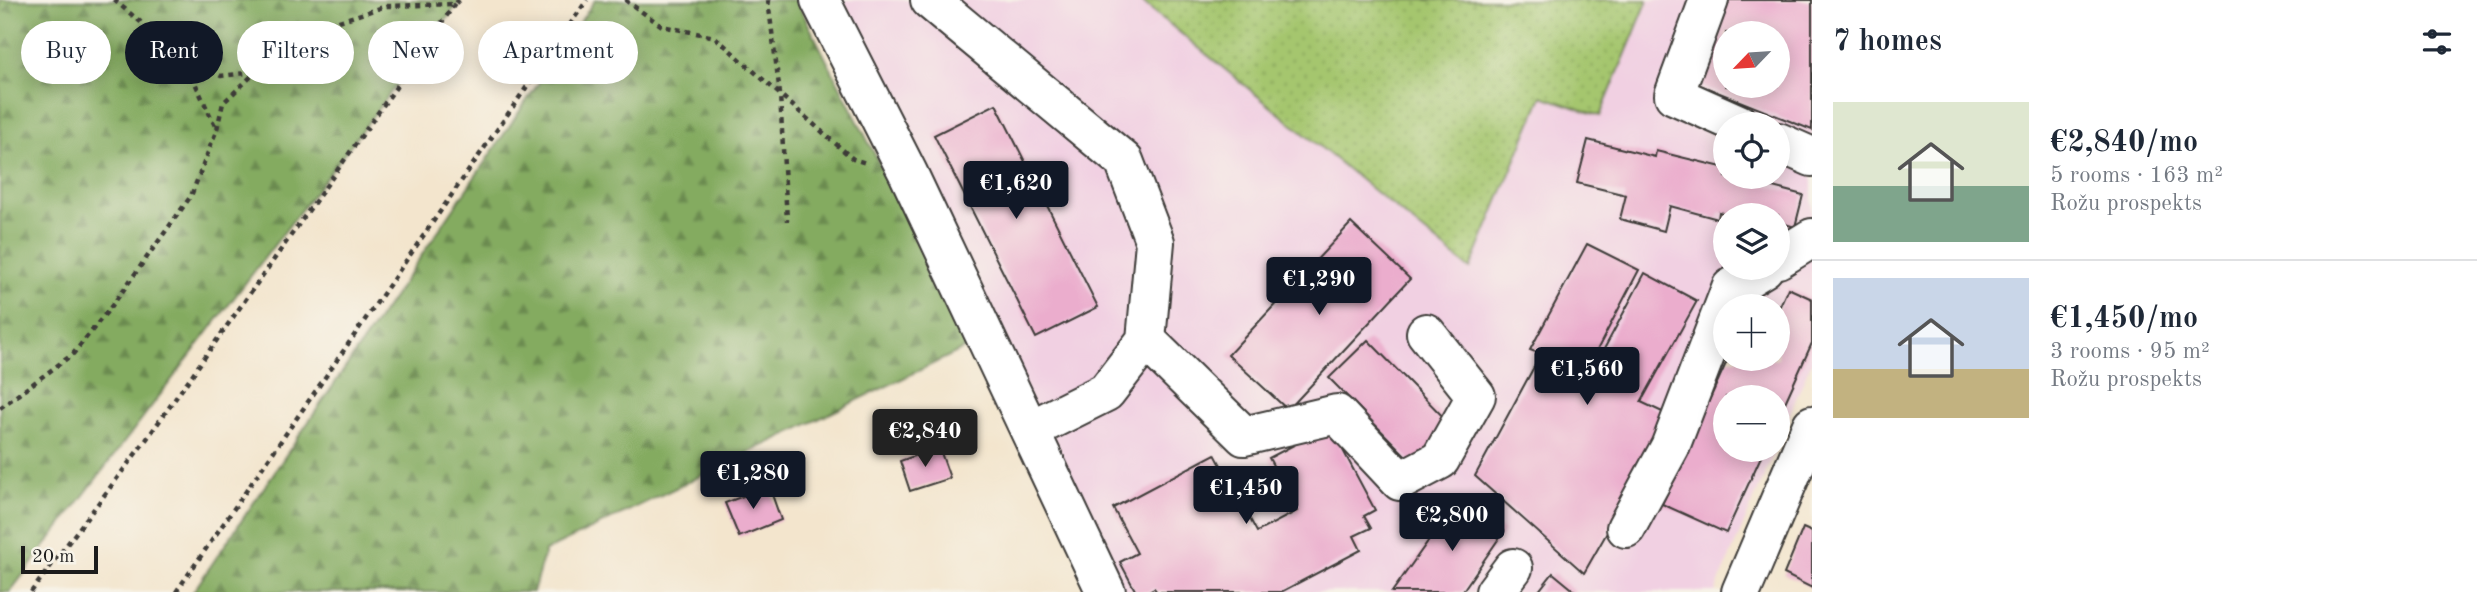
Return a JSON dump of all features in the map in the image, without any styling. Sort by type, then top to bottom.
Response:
[{"type":"street","points":[[820,0],[908,173],[1106,592]]},
{"type":"street","points":[[1709,0],[1674,95],[1713,112]]},
{"type":"street","points":[[949,6],[1124,161],[1155,242],[1146,340],[1106,392],[1030,430]]},
{"type":"street","points":[[1790,147],[1812,157]]},
{"type":"street","points":[[1790,252],[1812,238]]},
{"type":"street","points":[[1626,528],[1670,447],[1731,288],[1744,280]]},
{"type":"street","points":[[1146,340],[1244,436],[1337,414],[1400,481],[1440,460],[1476,396],[1426,332]]},
{"type":"street","points":[[1741,592],[1812,425]]},
{"type":"path","points":[[114,0],[139,21]]},
{"type":"path","points":[[176,592],[587,0]]},
{"type":"path","points":[[625,0],[662,26],[715,37],[853,159],[908,173]]},
{"type":"path","points":[[768,0],[780,94],[787,221]]},
{"type":"path","points":[[339,21],[387,6],[457,2]]},
{"type":"path","points":[[31,592],[146,440],[457,2]]},
{"type":"path","points":[[195,84],[216,129]]},
{"type":"path","points":[[0,408],[72,354],[114,303],[191,196],[223,103],[243,84]]},
{"type":"shaded area","points":[[843,0],[1140,0],[1469,268],[1542,96],[1600,116],[1648,0],[1812,0],[1812,360],[1790,413],[1790,385],[1713,385],[1713,462],[1770,462],[1715,592],[1120,592]]},
{"type":"green space","points":[[0,0],[461,0],[445,21],[368,21],[368,84],[397,84],[10,592],[0,592]]},
{"type":"green space","points":[[595,0],[796,0],[972,345],[545,551],[533,592],[193,592],[538,84],[638,84],[638,21],[581,21]]},
{"type":"green space","points":[[1140,0],[1648,0],[1600,116],[1542,96],[1470,269]]},
{"type":"building","points":[[1725,0],[1812,0],[1812,130],[1790,121],[1790,112],[1767,112],[1732,98],[1790,98],[1790,21],[1717,21]]},
{"type":"building","points":[[1713,30],[1713,90],[1692,82]]},
{"type":"building","points":[[996,104],[1098,307],[1036,338],[934,135]]},
{"type":"building","points":[[1588,140],[1655,157],[1656,151],[1713,165],[1713,189],[1780,189],[1803,195],[1795,227],[1790,226],[1790,203],[1713,203],[1713,218],[1670,206],[1664,231],[1620,219],[1626,195],[1577,183]]},
{"type":"building","points":[[1351,223],[1410,279],[1288,410],[1228,355]]},
{"type":"building","points":[[1587,244],[1639,270],[1584,375],[1589,377],[1645,273],[1697,301],[1641,402],[1673,417],[1584,573],[1475,476],[1541,354],[1530,350]]},
{"type":"building","points":[[1788,288],[1812,299],[1812,343],[1790,392],[1790,385],[1716,385],[1723,371],[1790,371],[1790,294],[1785,294]]},
{"type":"building","points":[[1368,340],[1455,429],[1417,467],[1329,378]]},
{"type":"building","points":[[1713,392],[1713,462],[1759,462],[1726,533],[1662,504]]},
{"type":"building","points":[[1330,426],[1375,510],[1364,516],[1371,528],[1354,536],[1361,550],[1281,592],[1157,592],[1154,588],[1147,592],[1136,592],[1120,562],[1137,553],[1113,508],[1215,454],[1257,532],[1297,511],[1269,458]]},
{"type":"building","points":[[939,447],[950,478],[910,491],[900,461]]},
{"type":"building","points":[[769,486],[781,520],[739,537],[725,503]]},
{"type":"building","points":[[1458,499],[1504,531],[1462,592],[1392,592]]},
{"type":"building","points":[[1803,528],[1812,532],[1812,588],[1784,574]]},
{"type":"building","points":[[1553,573],[1576,592],[1538,592]]}]
